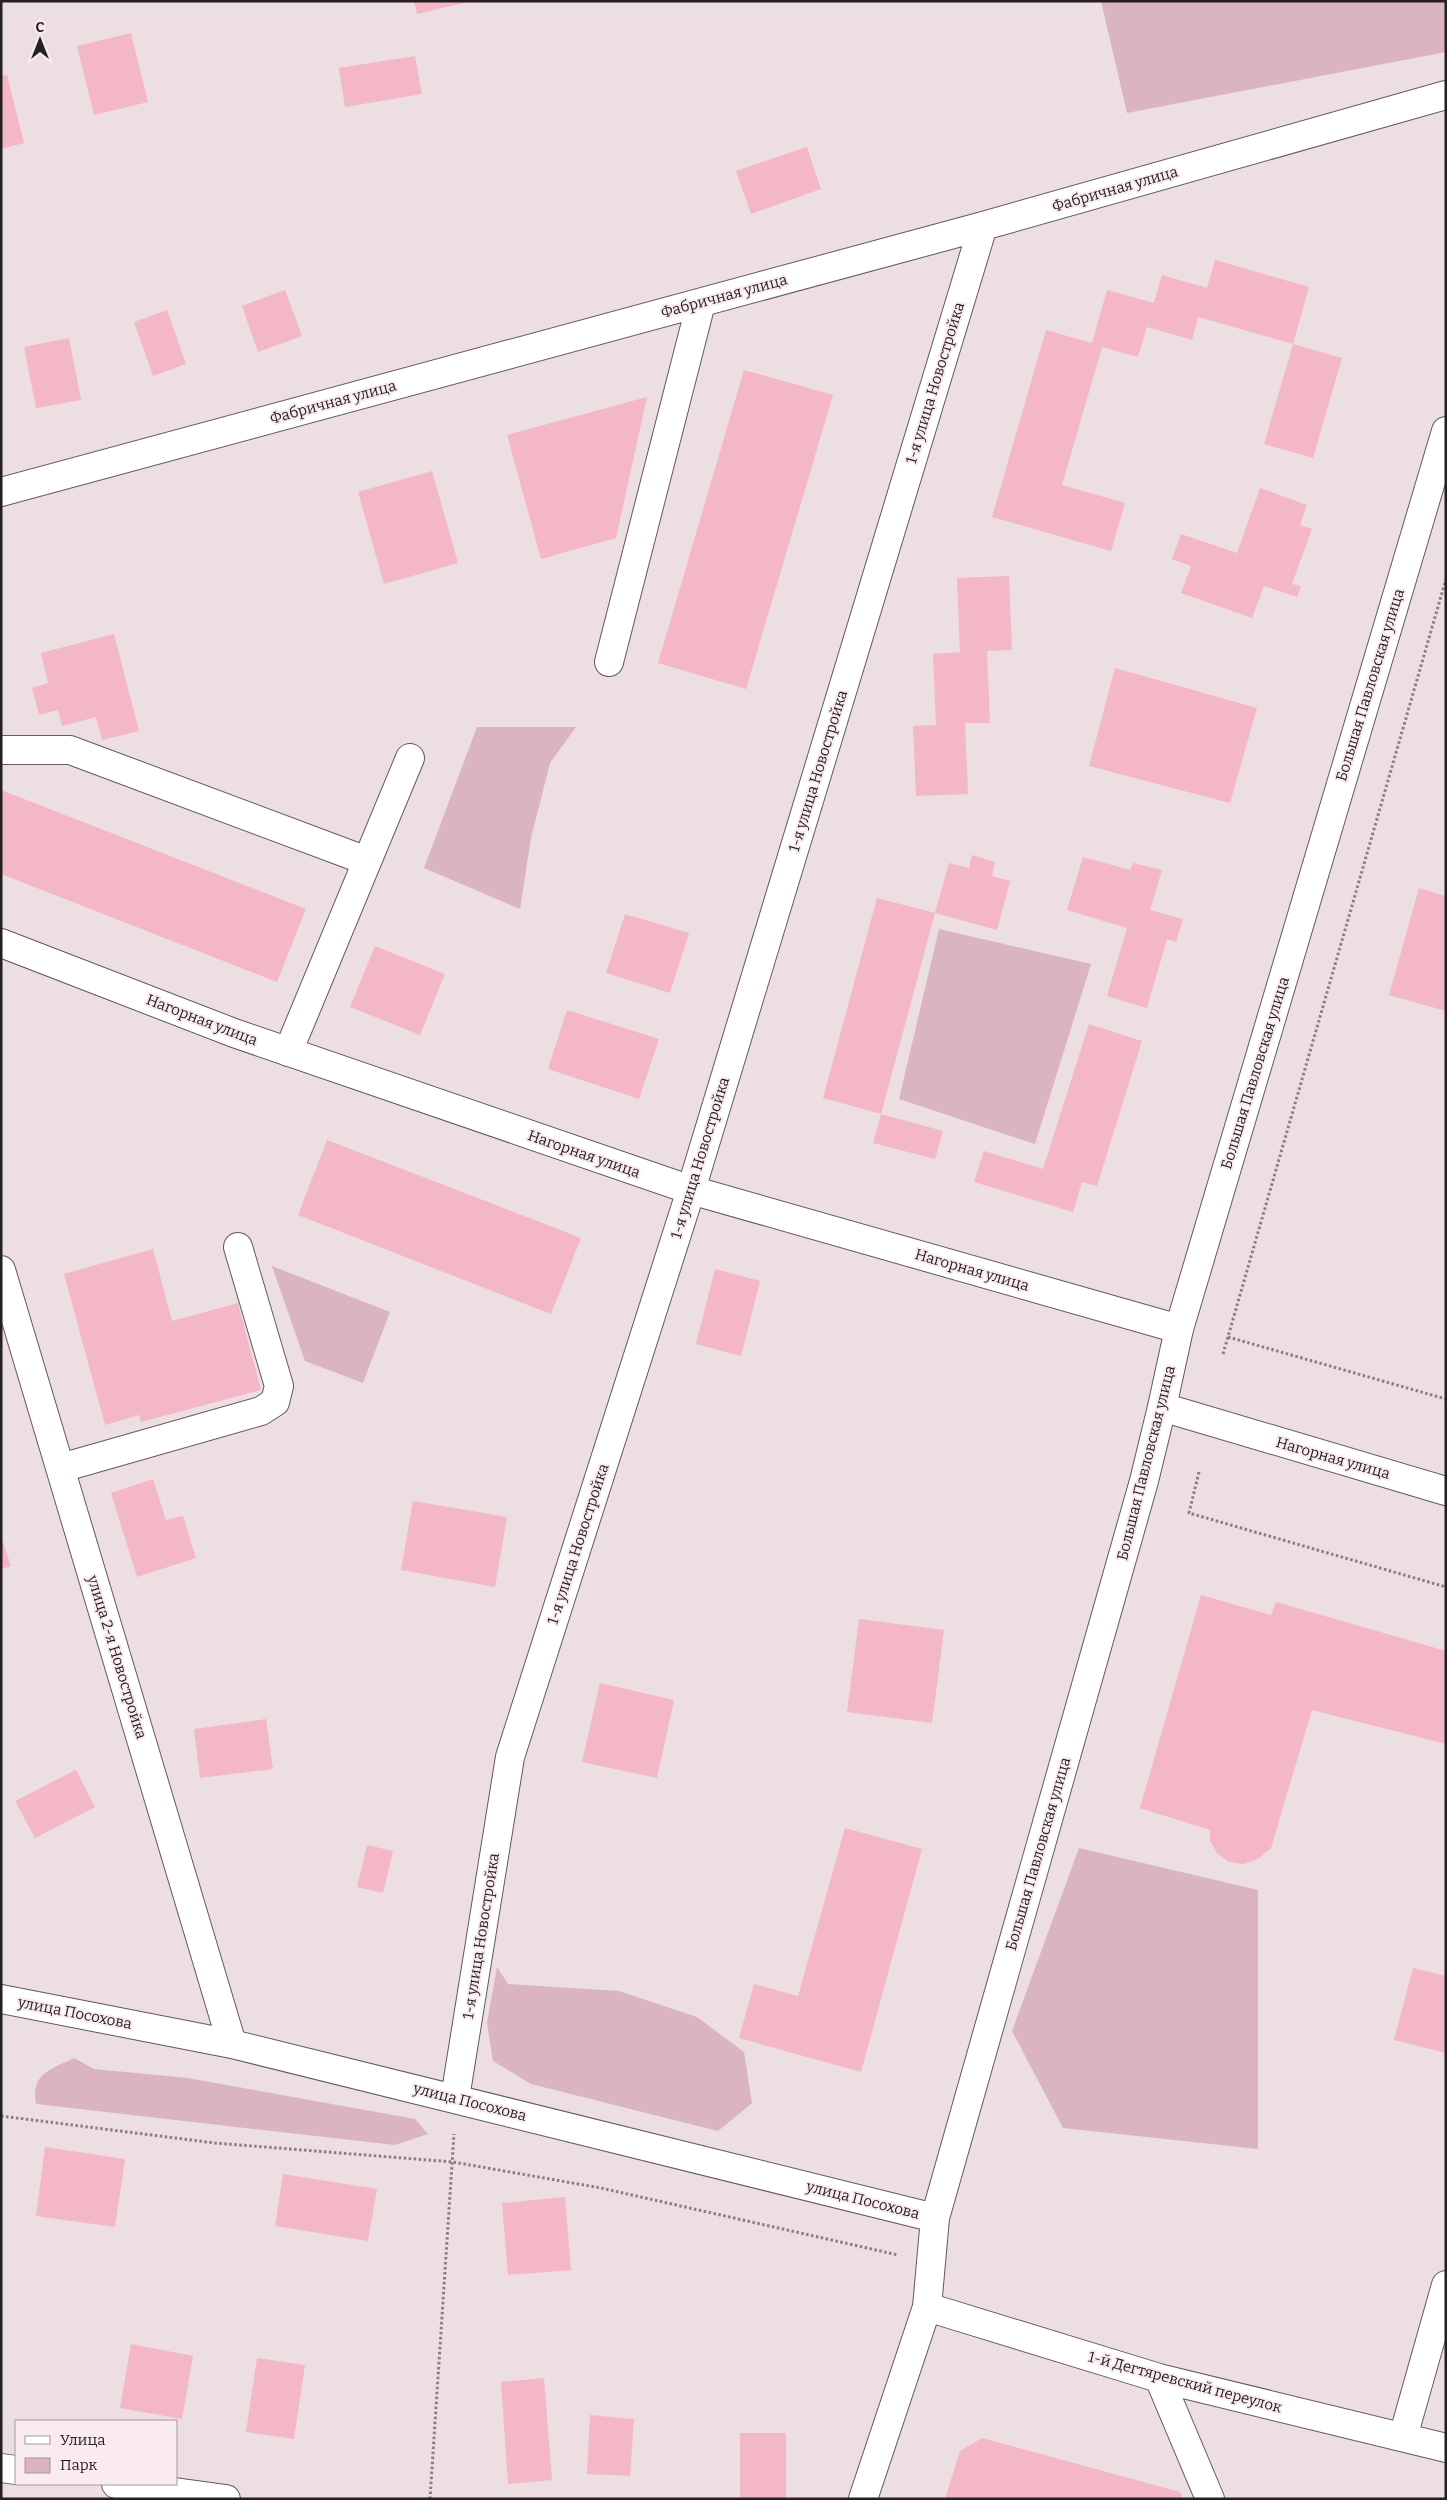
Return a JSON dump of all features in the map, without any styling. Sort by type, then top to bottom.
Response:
[{"type":"street","name":"Фабричная улица","points":[[1,492],[983,226],[1446,95]]},
{"type":"street","name":"1-я улица Новостройка","points":[[455,2098],[510,1757],[691,1190],[983,226]]},
{"type":"street","points":[[609,662],[701,302]]},
{"type":"street","name":"Большая Павловская улица","points":[[863,2499],[927,2307],[935,2218],[1144,1481],[1179,1329],[1446,431]]},
{"type":"street","points":[[1,750],[70,750],[367,861]]},
{"type":"street","points":[[288,1052],[410,758]]},
{"type":"street","name":"Нагорная улица","points":[[1,943],[288,1052],[691,1190],[1179,1329]]},
{"type":"street","points":[[61,1468],[261,1411],[275,1402],[279,1386],[238,1247]]},
{"type":"street","name":"улица 2-я Новостройка","points":[[1,1270],[232,2044]]},
{"type":"street","name":"Нагорная улица","points":[[1162,1408],[1446,1491]]},
{"type":"street","name":"улица Посохова","points":[[1,1999],[232,2044],[935,2218]]},
{"type":"street","points":[[1404,2437],[1446,2285]]},
{"type":"street","name":"1-й Дегтяревский переулок","points":[[927,2307],[1159,2378],[1446,2448]]},
{"type":"street","points":[[1159,2378],[1210,2499]]},
{"type":"street","points":[[1,2468],[15,2470]]},
{"type":"street","points":[[123,2485],[226,2499]]},
{"type":"path","points":[[1223,1354],[1446,579]]},
{"type":"path","points":[[1228,1337],[1446,1399]]},
{"type":"path","points":[[1199,1472],[1189,1512],[1446,1587]]},
{"type":"path","points":[[430,2499],[453,2162],[455,2098]]},
{"type":"path","points":[[1,2116],[215,2143],[453,2162],[601,2188],[931,2262]]},
{"type":"green space","points":[[1101,1],[1446,1],[1446,52],[1127,113]]},
{"type":"green space","points":[[477,727],[576,727],[550,763],[531,838],[520,909],[424,868]]},
{"type":"green space","points":[[939,929],[1091,964],[1035,1144],[899,1099]]},
{"type":"green space","points":[[272,1266],[390,1312],[363,1383],[305,1361]]},
{"type":"green space","points":[[1079,1848],[1258,1890],[1258,2149],[1063,2128],[1012,2031]]},
{"type":"green space","points":[[497,1967],[508,1984],[619,1991],[697,2017],[744,2052],[752,2103],[718,2131],[531,2084],[493,2061],[487,2023]]},
{"type":"green space","points":[[74,2058],[94,2069],[188,2078],[415,2119],[428,2134],[395,2145],[36,2104],[36,2085],[39,2079],[50,2070]]},
{"type":"building","points":[[414,1],[468,1],[468,2],[417,14]]},
{"type":"building","points":[[131,33],[148,102],[94,115],[77,46]]},
{"type":"building","points":[[415,56],[422,94],[345,107],[339,68]]},
{"type":"building","points":[[7,75],[24,143],[1,149],[1,76]]},
{"type":"building","points":[[807,147],[821,189],[751,214],[736,171]]},
{"type":"building","points":[[1215,260],[1309,287],[1293,344],[1198,317],[1192,340],[1147,327],[1138,357],[1102,347],[1062,485],[1125,503],[1111,551],[992,517],[1046,330],[1092,343],[1107,290],[1154,303],[1162,275],[1207,288]]},
{"type":"building","points":[[285,290],[302,336],[258,352],[242,306]]},
{"type":"building","points":[[167,310],[186,364],[153,376],[134,322]]},
{"type":"building","points":[[69,338],[81,400],[36,408],[24,347]]},
{"type":"building","points":[[1293,344],[1342,358],[1313,458],[1264,444]]},
{"type":"building","points":[[744,370],[833,395],[746,689],[658,663]]},
{"type":"building","points":[[647,397],[616,538],[541,559],[507,435]]},
{"type":"building","points":[[432,471],[458,563],[384,584],[358,492]]},
{"type":"building","points":[[1260,488],[1307,505],[1300,525],[1312,529],[1292,584],[1301,586],[1297,597],[1264,586],[1252,618],[1181,593],[1191,566],[1172,559],[1181,534],[1237,553]]},
{"type":"building","points":[[1009,576],[1012,650],[987,651],[990,723],[965,723],[968,794],[916,796],[913,726],[936,725],[933,654],[960,652],[957,578]]},
{"type":"building","points":[[114,634],[139,731],[102,740],[96,717],[62,726],[58,710],[39,715],[32,688],[48,683],[41,653]]},
{"type":"building","points":[[1115,668],[1257,708],[1230,803],[1089,766]]},
{"type":"building","points":[[1,790],[306,909],[277,982],[1,874]]},
{"type":"building","points":[[972,855],[995,862],[992,876],[1010,881],[997,930],[935,913],[949,863],[969,868]]},
{"type":"building","points":[[1083,857],[1130,870],[1133,863],[1162,870],[1150,910],[1183,919],[1176,942],[1167,939],[1147,1008],[1107,996],[1127,928],[1067,910]]},
{"type":"building","points":[[1419,888],[1446,896],[1446,1011],[1389,995]]},
{"type":"building","points":[[877,898],[935,913],[881,1114],[823,1098]]},
{"type":"building","points":[[625,914],[689,933],[670,993],[606,973]]},
{"type":"building","points":[[375,946],[445,974],[420,1035],[350,1007]]},
{"type":"building","points":[[567,1010],[659,1039],[639,1099],[548,1069]]},
{"type":"building","points":[[1089,1024],[1142,1041],[1097,1186],[1082,1182],[1073,1212],[974,1182],[984,1151],[1043,1169]]},
{"type":"building","points":[[881,1114],[943,1131],[935,1159],[873,1143]]},
{"type":"building","points":[[327,1140],[581,1238],[551,1314],[298,1215]]},
{"type":"building","points":[[153,1249],[172,1321],[238,1303],[261,1390],[141,1422],[139,1415],[105,1425],[64,1274]]},
{"type":"building","points":[[715,1269],[760,1281],[741,1356],[696,1344]]},
{"type":"building","points":[[153,1479],[166,1520],[183,1516],[196,1558],[137,1577],[111,1493]]},
{"type":"building","points":[[413,1501],[507,1517],[495,1587],[401,1570]]},
{"type":"building","points":[[1,1536],[11,1566],[1,1569]]},
{"type":"building","points":[[1201,1595],[1271,1615],[1276,1602],[1446,1651],[1446,1744],[1312,1710],[1271,1848],[1258,1859],[1243,1864],[1229,1862],[1217,1853],[1210,1841],[1210,1830],[1140,1808]]},
{"type":"building","points":[[859,1619],[944,1630],[932,1723],[847,1712]]},
{"type":"building","points":[[600,1683],[674,1700],[657,1778],[582,1762]]},
{"type":"building","points":[[266,1719],[273,1769],[200,1778],[194,1729]]},
{"type":"building","points":[[76,1770],[95,1807],[35,1838],[15,1801]]},
{"type":"building","points":[[845,1828],[922,1849],[861,2072],[739,2038],[754,1984],[798,1996]]},
{"type":"building","points":[[367,1845],[393,1851],[383,1893],[357,1887]]},
{"type":"building","points":[[1413,1968],[1446,1976],[1446,2053],[1394,2040]]},
{"type":"building","points":[[45,2147],[125,2159],[115,2227],[36,2216]]},
{"type":"building","points":[[283,2174],[377,2189],[368,2241],[275,2226]]},
{"type":"building","points":[[565,2197],[571,2270],[508,2275],[502,2203]]},
{"type":"building","points":[[131,2344],[193,2356],[182,2419],[120,2408]]},
{"type":"building","points":[[257,2358],[305,2365],[294,2439],[246,2432]]},
{"type":"building","points":[[544,2378],[552,2480],[508,2484],[501,2382]]},
{"type":"building","points":[[590,2415],[634,2419],[630,2476],[587,2474]]},
{"type":"building","points":[[740,2433],[786,2433],[786,2499],[740,2499]]},
{"type":"building","points":[[982,2438],[1180,2492],[1182,2499],[945,2499],[960,2451]]}]
